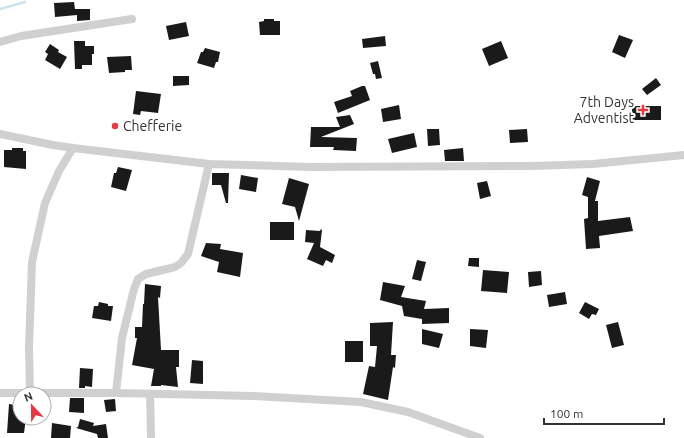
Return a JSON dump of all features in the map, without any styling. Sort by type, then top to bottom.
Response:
[{"type":"street","points":[[0,42],[21,36],[132,19]]},
{"type":"street","points":[[0,134],[74,148],[209,164],[312,167],[531,166],[593,164],[684,155]]},
{"type":"street","points":[[30,386],[29,347],[32,262],[45,203],[59,171],[74,148]]},
{"type":"street","points":[[116,393],[122,338],[134,289],[138,279],[146,274],[175,267],[181,263],[188,254],[209,164]]},
{"type":"street","points":[[0,393],[12,393]]},
{"type":"street","points":[[52,393],[254,396],[361,402],[408,412],[480,438]]},
{"type":"street","points":[[150,394],[151,438]]},
{"type":"building","points":[[74,2],[75,9],[90,9],[90,20],[77,21],[77,15],[55,17],[54,3]]},
{"type":"building","points":[[264,19],[274,19],[274,21],[280,21],[280,35],[260,35],[259,22],[264,21]]},
{"type":"building","points":[[186,22],[189,36],[169,40],[166,26]]},
{"type":"building","points":[[619,35],[633,40],[625,58],[612,52]]},
{"type":"building","points":[[385,36],[386,46],[363,48],[362,39]]},
{"type":"building","points":[[74,41],[85,41],[85,46],[94,46],[92,65],[82,65],[82,69],[75,69]]},
{"type":"building","points":[[501,41],[508,58],[489,66],[482,49]]},
{"type":"building","points":[[50,44],[59,50],[58,52],[67,57],[60,69],[45,60],[48,54],[45,52]]},
{"type":"building","points":[[205,48],[220,52],[218,62],[216,62],[214,68],[197,63],[201,52],[203,52]]},
{"type":"building","points":[[131,56],[132,70],[109,73],[107,57]]},
{"type":"building","points":[[378,61],[382,78],[376,79],[370,63]]},
{"type":"building","points":[[173,76],[189,76],[189,85],[173,86]]},
{"type":"building","points":[[656,78],[661,85],[647,95],[642,89]]},
{"type":"building","points":[[365,86],[370,100],[338,113],[334,102],[352,96],[350,91]]},
{"type":"building","points":[[136,91],[161,94],[158,113],[141,111],[140,115],[133,114]]},
{"type":"building","points":[[399,105],[401,119],[383,122],[381,109]]},
{"type":"building","points":[[632,106],[661,106],[661,120],[632,120]]},
{"type":"building","points":[[350,115],[354,124],[321,137],[357,138],[356,151],[333,150],[334,147],[310,147],[311,127],[340,127],[336,117]]},
{"type":"building","points":[[427,129],[439,129],[440,145],[428,146]]},
{"type":"building","points":[[527,129],[528,142],[510,143],[509,130]]},
{"type":"building","points":[[414,133],[417,147],[392,153],[388,139]]},
{"type":"building","points":[[12,148],[23,148],[23,151],[26,151],[26,169],[4,167],[4,150],[12,150]]},
{"type":"building","points":[[463,148],[464,161],[445,161],[444,150]]},
{"type":"building","points":[[118,167],[132,170],[126,191],[111,187],[114,173],[116,173]]},
{"type":"building","points":[[212,173],[229,173],[228,203],[226,203],[221,185],[212,185]]},
{"type":"building","points":[[241,175],[258,178],[256,192],[239,189]]},
{"type":"building","points":[[587,177],[600,181],[595,201],[598,201],[598,221],[630,217],[633,231],[599,236],[600,248],[586,249],[584,219],[588,218],[588,197],[582,195]]},
{"type":"building","points":[[289,178],[309,184],[299,221],[295,207],[282,204]]},
{"type":"building","points":[[487,181],[491,196],[480,199],[477,183]]},
{"type":"building","points":[[270,222],[294,222],[294,240],[270,240]]},
{"type":"building","points":[[321,229],[320,247],[335,255],[332,263],[326,260],[323,266],[307,259],[314,243],[305,242],[306,230],[320,231]]},
{"type":"building","points":[[206,243],[221,244],[220,249],[243,253],[240,277],[217,272],[219,262],[201,256]]},
{"type":"building","points":[[469,258],[479,258],[479,267],[468,266]]},
{"type":"building","points":[[417,260],[426,262],[421,281],[412,279]]},
{"type":"building","points":[[483,270],[509,272],[507,293],[481,291]]},
{"type":"building","points":[[541,271],[542,285],[529,287],[528,272]]},
{"type":"building","points":[[383,282],[405,286],[401,297],[426,301],[424,309],[449,308],[449,323],[422,324],[422,319],[404,316],[402,306],[380,300]]},
{"type":"building","points":[[145,284],[161,286],[160,298],[158,297],[161,350],[179,350],[179,367],[176,367],[178,387],[161,385],[151,386],[154,369],[132,365],[137,338],[135,338],[135,327],[142,327]]},
{"type":"building","points":[[565,292],[567,304],[549,307],[547,295]]},
{"type":"building","points":[[99,302],[108,304],[108,306],[113,306],[111,321],[92,318],[94,306],[98,306]]},
{"type":"building","points":[[585,302],[599,309],[596,315],[592,314],[589,319],[579,313]]},
{"type":"building","points":[[393,322],[391,355],[396,355],[395,368],[393,367],[388,400],[363,394],[369,366],[375,367],[377,346],[370,346],[370,323]]},
{"type":"building","points":[[618,322],[624,345],[612,348],[606,325]]},
{"type":"building","points":[[422,329],[443,334],[439,348],[422,344]]},
{"type":"building","points":[[470,329],[488,330],[486,348],[470,346]]},
{"type":"building","points":[[345,341],[363,341],[363,362],[345,362]]},
{"type":"building","points":[[192,360],[203,361],[203,384],[190,383]]},
{"type":"building","points":[[80,368],[93,369],[92,387],[85,386],[85,388],[79,388]]},
{"type":"building","points":[[70,398],[84,398],[84,413],[69,412]]},
{"type":"building","points":[[115,399],[116,411],[106,412],[104,400]]},
{"type":"building","points":[[9,404],[12,405],[12,426],[25,426],[24,433],[7,433]]},
{"type":"building","points":[[80,419],[94,423],[93,426],[106,424],[108,438],[98,438],[97,434],[76,428],[78,427]]},
{"type":"building","points":[[52,423],[71,426],[70,438],[51,438]]},
{"type":"waterway","points":[[0,9],[25,2]]},
{"type":"place","name":"7th Days Adventist","points":[[643,110]]},
{"type":"place","name":"Chefferie","points":[[115,126]]}]
